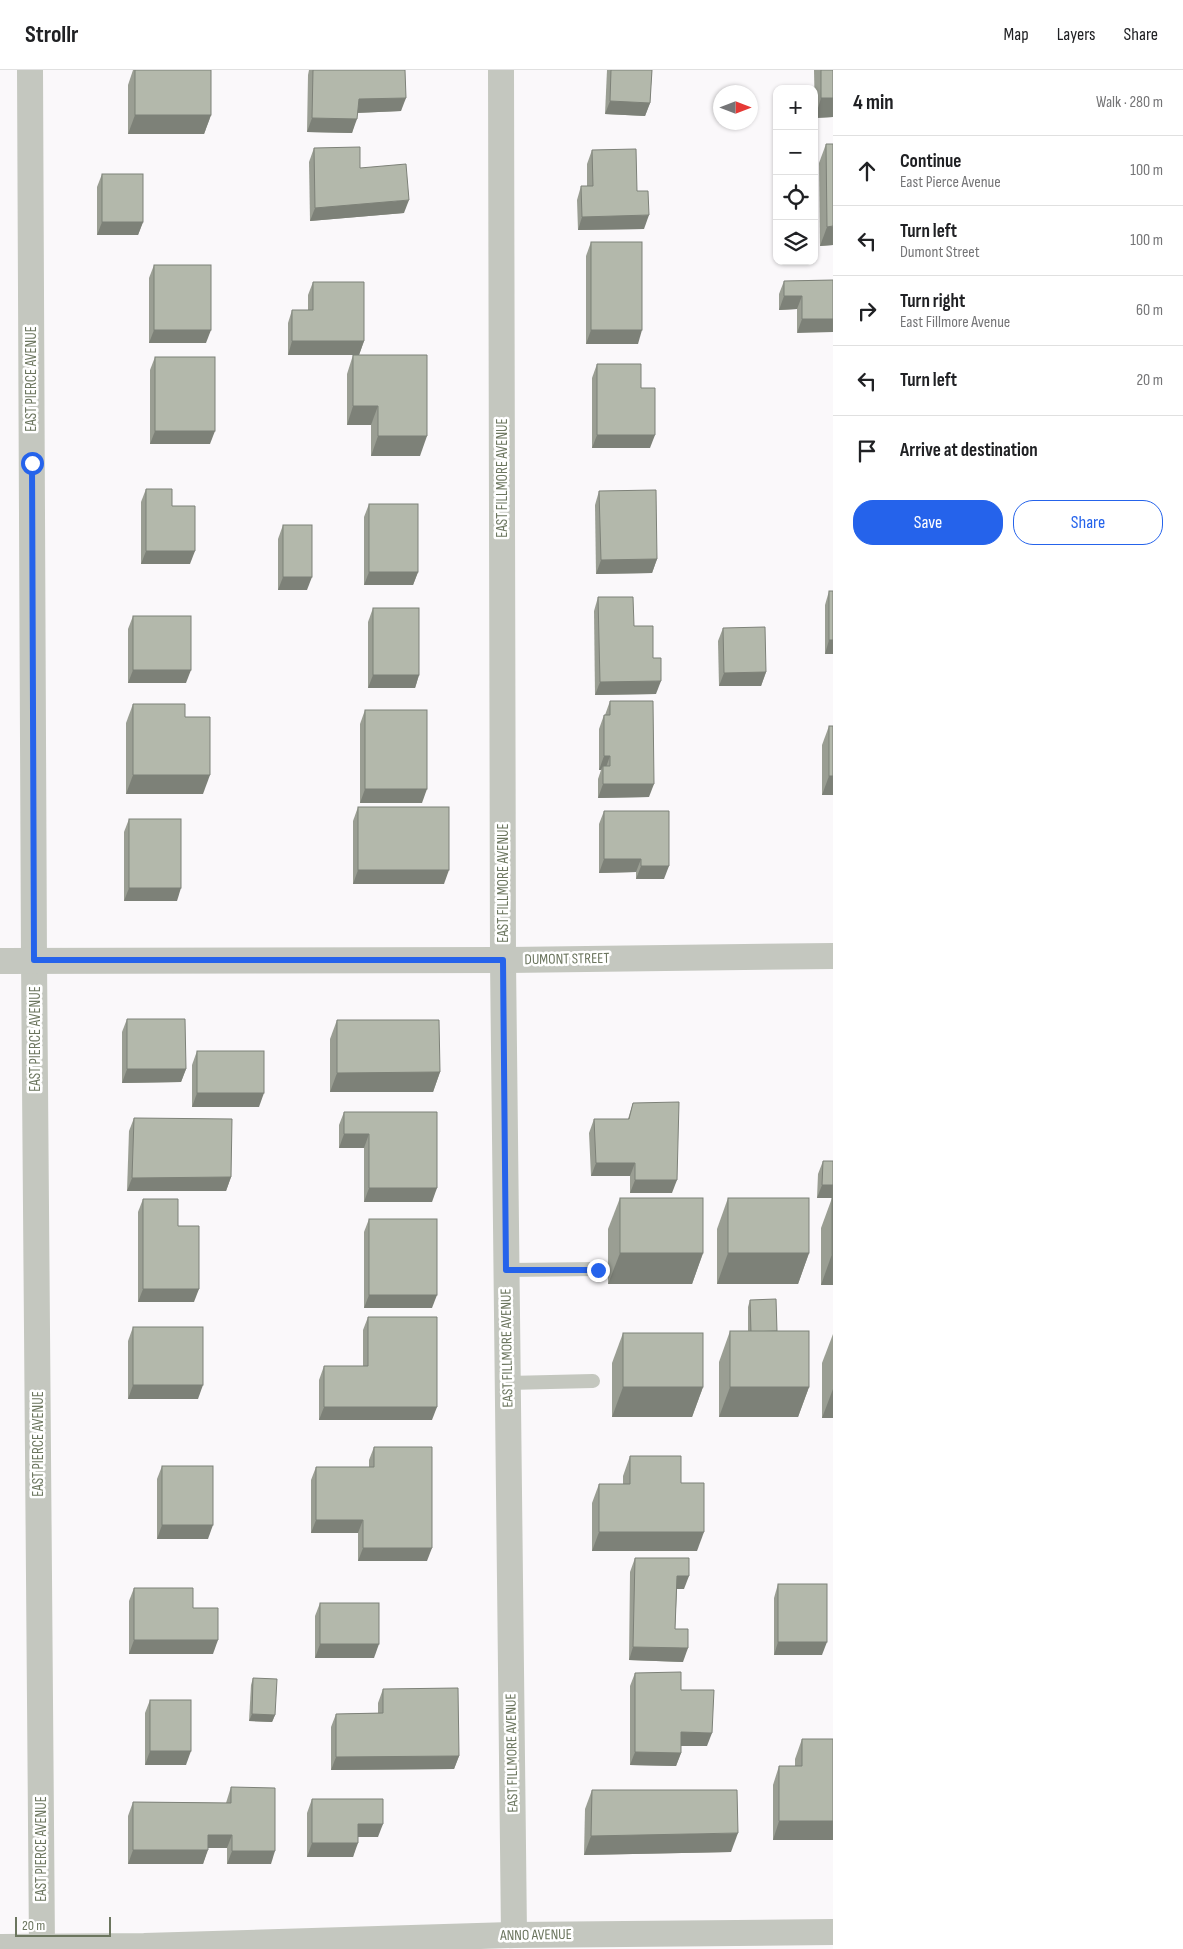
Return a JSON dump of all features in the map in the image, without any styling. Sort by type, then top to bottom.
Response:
[{"type":"street","name":"EAST PIERCE AVENUE","points":[[30,70],[34,960],[42,1947]]},
{"type":"street","name":"EAST FILLMORE AVENUE","points":[[501,70],[503,960],[514,1935]]},
{"type":"street","name":"DUMONT STREET","points":[[0,961],[503,960],[833,956]]},
{"type":"street","name":"ANNO AVENUE","points":[[0,1947],[144,1948],[434,1943],[514,1935],[773,1941],[833,1932]]},
{"type":"lane","points":[[506,1270],[598,1270]]},
{"type":"lane","points":[[508,1383],[593,1381]]},
{"type":"building","points":[[135,70],[211,70],[211,115],[135,115]]},
{"type":"building","points":[[313,70],[405,70],[406,98],[359,99],[357,119],[312,118]]},
{"type":"building","points":[[611,70],[652,70],[650,103],[610,101]]},
{"type":"building","points":[[821,70],[833,70],[833,98],[821,98]]},
{"type":"building","points":[[826,144],[833,144],[833,226],[827,227]]},
{"type":"building","points":[[360,147],[360,168],[406,164],[409,200],[315,208],[314,148]]},
{"type":"building","points":[[636,149],[637,191],[648,191],[649,215],[582,217],[581,186],[593,186],[592,150]]},
{"type":"building","points":[[102,174],[143,174],[143,222],[102,222]]},
{"type":"building","points":[[591,242],[642,242],[642,330],[591,330]]},
{"type":"building","points":[[154,265],[211,265],[211,330],[154,330]]},
{"type":"building","points":[[833,280],[833,319],[802,319],[802,296],[784,296],[784,281]]},
{"type":"building","points":[[313,282],[364,282],[364,341],[292,341],[292,310],[313,310]]},
{"type":"building","points":[[353,355],[427,355],[427,436],[378,436],[378,406],[353,406]]},
{"type":"building","points":[[155,357],[215,357],[215,431],[155,431]]},
{"type":"building","points":[[597,364],[641,364],[641,388],[655,388],[655,435],[597,435]]},
{"type":"building","points":[[146,489],[172,489],[172,506],[195,506],[195,551],[146,551]]},
{"type":"building","points":[[656,490],[657,559],[601,560],[599,491]]},
{"type":"building","points":[[369,504],[418,504],[418,572],[369,572]]},
{"type":"building","points":[[283,525],[312,525],[312,577],[283,577]]},
{"type":"building","points":[[829,591],[833,591],[833,640],[829,640]]},
{"type":"building","points":[[598,597],[633,597],[634,626],[653,626],[653,658],[661,658],[661,681],[600,682]]},
{"type":"building","points":[[373,608],[419,608],[419,675],[373,675]]},
{"type":"building","points":[[133,616],[191,616],[191,670],[133,670]]},
{"type":"building","points":[[765,627],[766,672],[724,673],[723,628]]},
{"type":"building","points":[[610,701],[653,701],[654,784],[603,784],[603,766],[610,766],[610,756],[604,756],[604,715],[610,715]]},
{"type":"building","points":[[133,704],[185,704],[185,717],[210,717],[210,775],[133,775]]},
{"type":"building","points":[[365,710],[427,710],[427,789],[365,789]]},
{"type":"building","points":[[829,726],[833,726],[833,776],[829,776]]},
{"type":"building","points":[[358,807],[449,807],[449,870],[358,870]]},
{"type":"building","points":[[604,811],[669,811],[669,866],[641,866],[641,859],[604,859]]},
{"type":"building","points":[[129,819],[181,819],[181,888],[129,888]]},
{"type":"building","points":[[127,1019],[185,1019],[186,1069],[127,1069]]},
{"type":"building","points":[[337,1020],[439,1020],[440,1072],[337,1073]]},
{"type":"building","points":[[197,1051],[264,1051],[264,1093],[197,1093]]},
{"type":"building","points":[[679,1102],[677,1180],[635,1180],[635,1163],[596,1163],[594,1119],[629,1119],[633,1103]]},
{"type":"building","points":[[344,1112],[437,1112],[437,1188],[369,1188],[369,1134],[344,1134]]},
{"type":"building","points":[[134,1118],[232,1119],[231,1177],[132,1178]]},
{"type":"building","points":[[823,1161],[833,1161],[833,1185],[822,1185]]},
{"type":"building","points":[[620,1198],[703,1198],[703,1253],[620,1253]]},
{"type":"building","points":[[728,1198],[809,1198],[809,1253],[728,1253]]},
{"type":"building","points":[[833,1198],[833,1254],[832,1254]]},
{"type":"building","points":[[143,1199],[178,1199],[178,1226],[199,1226],[199,1289],[143,1289]]},
{"type":"building","points":[[369,1219],[437,1219],[437,1295],[369,1295]]},
{"type":"building","points":[[776,1299],[777,1331],[751,1332],[750,1300]]},
{"type":"building","points":[[368,1317],[437,1317],[437,1407],[324,1407],[324,1366],[368,1366]]},
{"type":"building","points":[[133,1327],[203,1327],[203,1385],[133,1385]]},
{"type":"building","points":[[730,1331],[809,1331],[809,1387],[730,1387]]},
{"type":"building","points":[[623,1333],[703,1333],[703,1387],[623,1387]]},
{"type":"building","points":[[374,1447],[432,1447],[432,1548],[363,1548],[363,1520],[316,1520],[316,1467],[374,1467]]},
{"type":"building","points":[[630,1456],[681,1456],[681,1483],[704,1483],[704,1532],[599,1532],[599,1484],[630,1484]]},
{"type":"building","points":[[162,1466],[213,1466],[213,1525],[162,1525]]},
{"type":"building","points":[[635,1558],[689,1558],[689,1576],[677,1576],[675,1629],[688,1629],[688,1648],[633,1647]]},
{"type":"building","points":[[778,1584],[827,1584],[827,1642],[778,1642]]},
{"type":"building","points":[[134,1588],[193,1588],[193,1608],[218,1608],[218,1640],[134,1640]]},
{"type":"building","points":[[320,1603],[379,1603],[379,1644],[320,1644]]},
{"type":"building","points":[[681,1672],[681,1690],[714,1690],[712,1733],[681,1732],[681,1753],[635,1752],[635,1673]]},
{"type":"building","points":[[253,1678],[277,1679],[275,1715],[252,1714]]},
{"type":"building","points":[[458,1688],[459,1756],[336,1757],[336,1714],[383,1713],[383,1689]]},
{"type":"building","points":[[150,1700],[191,1700],[191,1751],[150,1751]]},
{"type":"building","points":[[802,1739],[833,1739],[833,1821],[779,1821],[779,1766],[802,1766]]},
{"type":"building","points":[[231,1787],[275,1788],[275,1851],[232,1851],[232,1835],[208,1835],[208,1850],[133,1850],[133,1802],[231,1803]]},
{"type":"building","points":[[592,1790],[737,1790],[738,1833],[591,1836]]},
{"type":"building","points":[[312,1799],[383,1799],[383,1824],[358,1824],[358,1843],[312,1843]]},
{"type":"route","points":[[32,463],[34,960],[503,960],[506,1270],[598,1270]]}]
